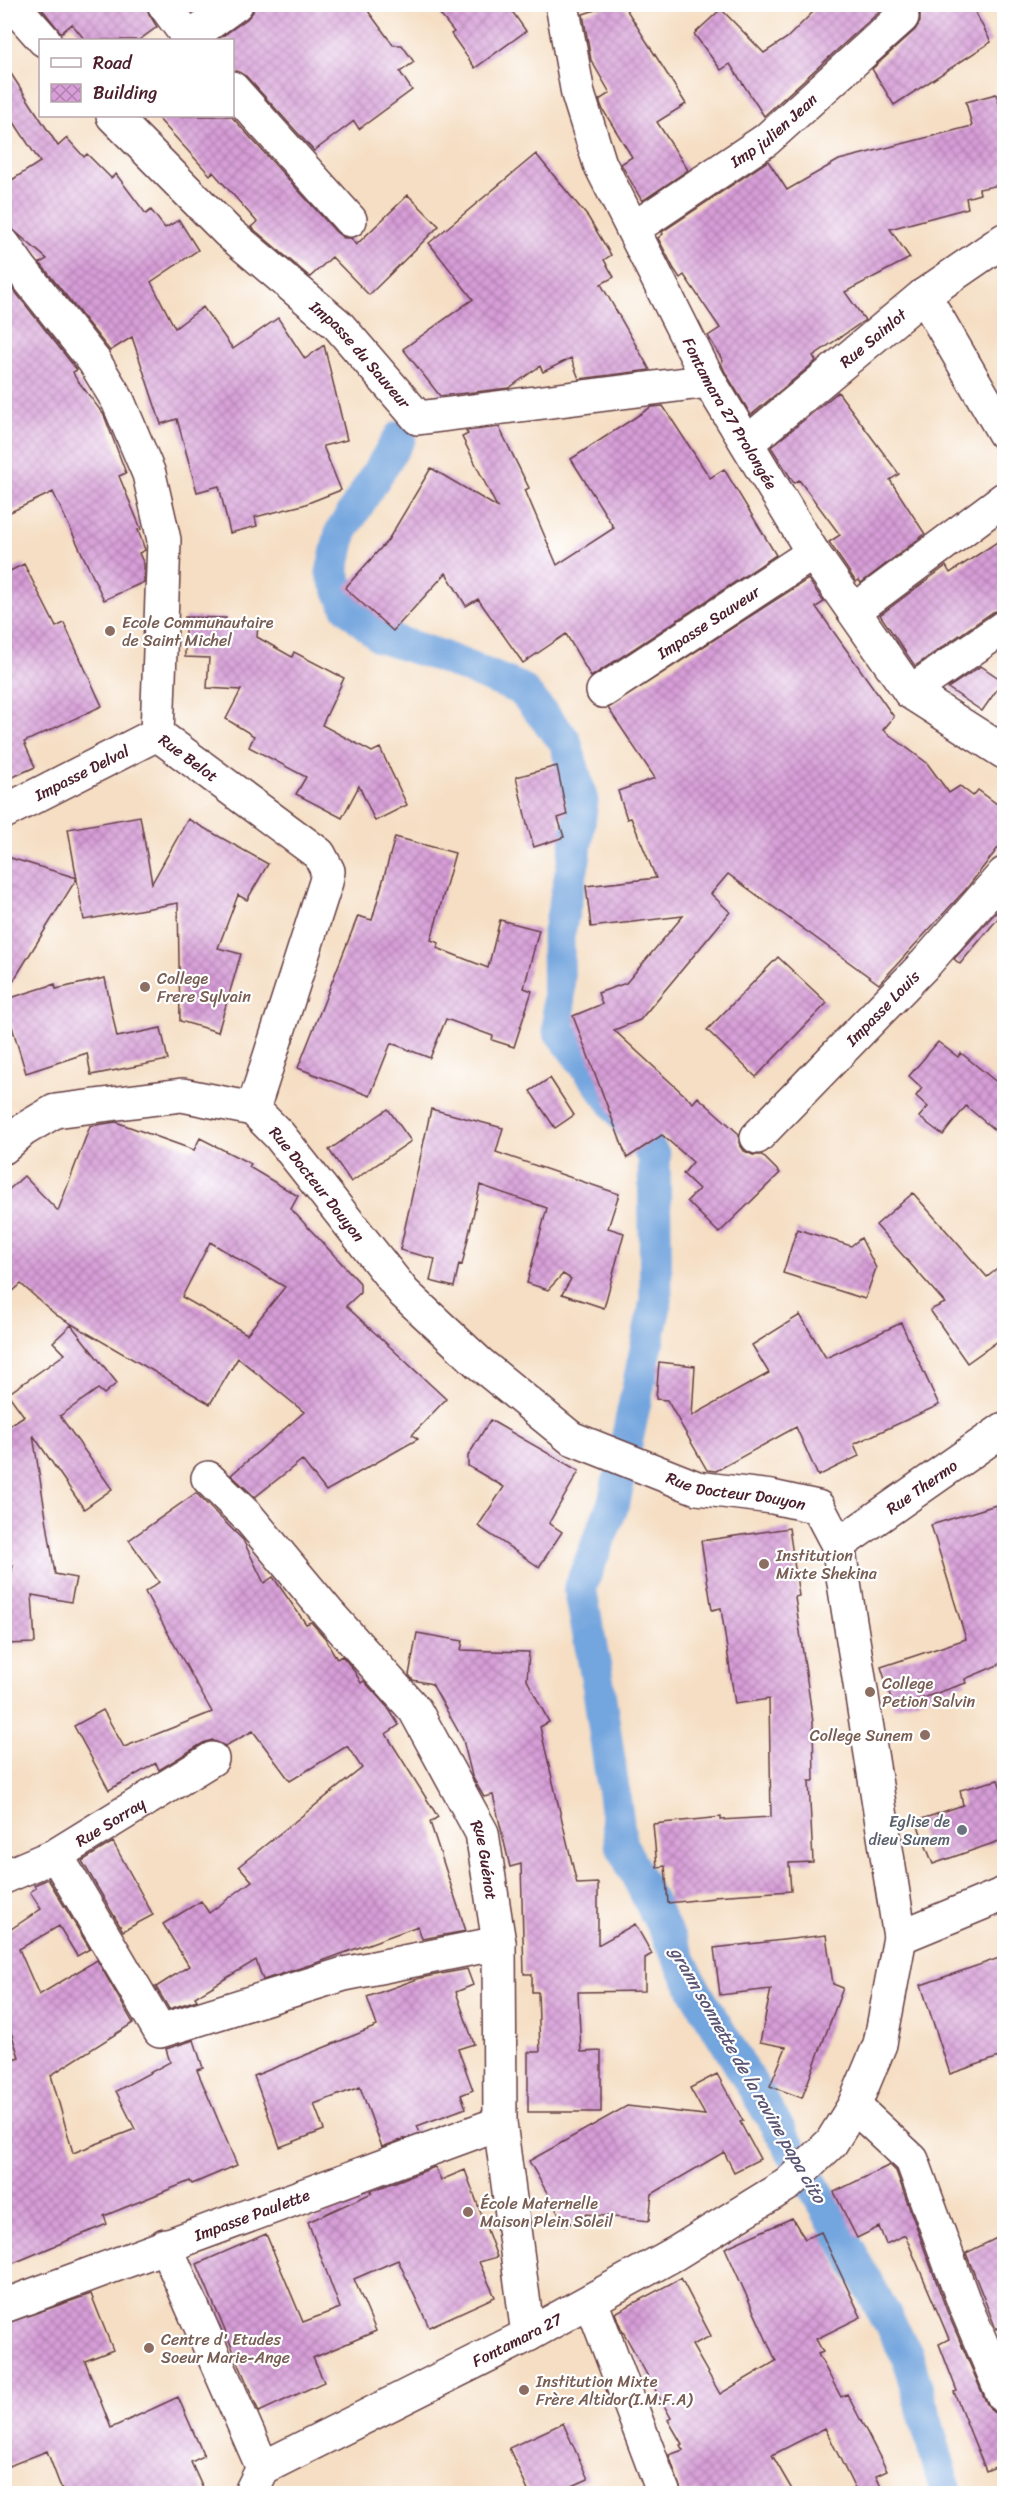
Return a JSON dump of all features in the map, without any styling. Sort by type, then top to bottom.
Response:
[{"type":"street","points":[[12,4],[43,39]]},
{"type":"street","points":[[164,4],[187,39]]},
{"type":"street","points":[[189,39],[236,4]]},
{"type":"street","name":"Fontamara 27 Prolongée","points":[[562,4],[578,94],[597,154],[710,381],[813,553],[855,610],[910,692],[1005,752]]},
{"type":"street","name":"Imp julien Jean","points":[[633,229],[766,140],[902,17]]},
{"type":"street","points":[[234,90],[350,220]]},
{"type":"street","name":"Impasse du Sauveur","points":[[114,117],[228,232],[338,325],[418,418],[710,381]]},
{"type":"street","name":"Rue Sainlot","points":[[747,443],[924,295],[1005,240]]},
{"type":"street","name":"Rue Belot","points":[[4,245],[94,361],[118,400],[149,474],[164,540],[157,734],[319,854],[328,871],[327,882],[253,1109]]},
{"type":"street","points":[[924,295],[1005,433]]},
{"type":"street","points":[[855,610],[1005,499]]},
{"type":"street","name":"Impasse Sauveur","points":[[603,691],[813,553]]},
{"type":"street","points":[[910,692],[1005,627]]},
{"type":"street","name":"Impasse Delval","points":[[4,812],[157,734]]},
{"type":"street","name":"Impasse Louis","points":[[757,1137],[926,963],[1005,874]]},
{"type":"street","points":[[4,1147],[23,1130],[55,1111],[182,1095],[253,1109]]},
{"type":"street","name":"Rue Docteur Douyon","points":[[253,1109],[279,1135],[404,1293],[479,1363],[571,1438],[697,1488],[772,1497],[818,1507],[838,1545],[900,1937]]},
{"type":"street","name":"Rue Thermo","points":[[838,1545],[1005,1429]]},
{"type":"street","name":"Rue Guénot","points":[[208,1478],[249,1518],[328,1614],[415,1710],[482,1833],[499,1943],[500,2123],[528,2335]]},
{"type":"street","name":"Rue Sorray","points":[[4,1877],[56,1855],[212,1759]]},
{"type":"street","points":[[56,1855],[160,2031],[344,1974],[499,1943]]},
{"type":"street","points":[[1005,1894],[900,1937],[880,2044],[854,2106],[912,2160],[964,2305],[1005,2397]]},
{"type":"street","name":"Fontamara 27","points":[[257,2481],[591,2301],[676,2253],[788,2184],[831,2143],[854,2106]]},
{"type":"street","name":"Impasse Paulette","points":[[4,2306],[500,2123]]},
{"type":"street","points":[[165,2245],[257,2481]]},
{"type":"street","points":[[591,2301],[664,2493]]},
{"type":"building","points":[[38,4],[146,4],[157,27],[140,39],[84,39],[72,24],[61,33]]},
{"type":"building","points":[[254,4],[363,4],[393,45],[402,45],[414,62],[400,72],[412,90],[359,129],[354,121],[314,151],[246,76],[234,71],[234,39],[218,39],[247,19],[253,12]]},
{"type":"building","points":[[432,4],[507,4],[526,31],[475,68],[451,34],[454,32]]},
{"type":"building","points":[[614,4],[623,4],[686,104],[657,122],[688,170],[642,201],[621,164],[632,157],[599,100],[610,93],[591,60],[583,14]]},
{"type":"building","points":[[821,4],[888,4],[764,116],[730,64],[721,70],[694,34],[721,9],[764,53],[787,38]]},
{"type":"building","points":[[916,4],[971,4],[991,42],[894,105],[872,69],[915,30],[920,22]]},
{"type":"building","points":[[4,63],[58,146],[67,138],[84,157],[87,154],[111,178],[116,174],[146,214],[151,210],[165,228],[179,220],[198,250],[151,282],[175,328],[203,307],[233,349],[278,318],[305,359],[324,345],[347,440],[323,446],[341,490],[303,505],[255,517],[257,526],[230,533],[219,486],[197,492],[177,419],[161,424],[132,337],[110,351],[40,263],[47,259],[4,222],[4,185],[40,162],[4,107]]},
{"type":"building","points":[[996,94],[1005,123],[1005,184],[979,189],[980,194],[966,198],[968,208],[890,229],[910,258],[845,292],[865,320],[813,356],[816,361],[751,415],[725,372],[721,363],[723,361],[708,336],[720,328],[684,275],[680,278],[674,269],[658,238],[663,234],[662,232],[768,161],[787,190],[839,160],[972,126],[966,102]]},
{"type":"building","points":[[157,117],[232,117],[336,232],[344,238],[351,238],[356,245],[408,195],[439,226],[369,295],[332,257],[310,277],[251,227],[257,222],[213,172],[210,175]]},
{"type":"building","points":[[536,154],[588,217],[611,255],[604,260],[614,277],[601,284],[650,370],[579,379],[571,358],[543,372],[540,366],[509,388],[440,396],[403,349],[473,299],[429,243]]},
{"type":"building","points":[[9,284],[77,370],[73,372],[75,377],[104,415],[126,473],[119,476],[141,529],[138,530],[145,550],[139,553],[144,564],[144,582],[104,600],[53,492],[4,515],[4,286]]},
{"type":"building","points":[[838,392],[899,474],[890,480],[925,534],[861,583],[859,580],[856,582],[829,542],[840,535],[799,480],[794,483],[771,447]]},
{"type":"building","points":[[663,406],[710,478],[724,469],[776,555],[591,677],[566,634],[523,663],[478,599],[466,606],[446,573],[393,631],[345,588],[388,540],[431,468],[497,507],[462,437],[468,434],[466,431],[499,427],[529,488],[525,490],[557,565],[614,528],[571,459],[651,407]]},
{"type":"building","points":[[1005,537],[1005,609],[993,612],[915,666],[880,615],[946,566],[950,573]]},
{"type":"building","points":[[24,564],[56,627],[64,623],[102,706],[24,742],[35,767],[4,781],[4,574]]},
{"type":"building","points":[[808,579],[824,602],[816,607],[894,717],[883,730],[927,763],[949,793],[960,786],[973,796],[978,790],[1005,810],[1005,839],[967,888],[879,984],[728,874],[711,894],[730,912],[640,1020],[614,1030],[693,1103],[698,1097],[739,1134],[739,1143],[744,1151],[753,1155],[762,1155],[780,1173],[719,1233],[687,1201],[699,1189],[683,1174],[693,1162],[662,1135],[627,1158],[573,1016],[602,1004],[598,993],[626,983],[683,916],[591,927],[586,886],[656,878],[631,818],[627,819],[618,791],[655,778],[608,708]]},
{"type":"building","points":[[185,617],[226,618],[226,621],[258,624],[257,637],[292,657],[294,652],[344,678],[322,725],[372,752],[380,748],[407,805],[375,821],[359,786],[342,818],[296,794],[306,777],[249,747],[254,736],[226,719],[241,690],[207,688],[209,658],[185,657]]},
{"type":"building","points":[[981,666],[1003,681],[982,711],[948,688]]},
{"type":"building","points":[[557,766],[567,815],[558,818],[564,837],[534,847],[516,777]]},
{"type":"building","points":[[140,816],[152,883],[188,819],[268,864],[247,900],[238,895],[218,948],[241,954],[218,1032],[180,1021],[178,903],[84,920],[68,829]]},
{"type":"building","points":[[395,837],[455,853],[431,940],[439,943],[437,948],[488,968],[500,920],[539,930],[524,988],[532,991],[514,1047],[492,1040],[493,1036],[446,1019],[430,1058],[391,1043],[370,1096],[298,1068],[358,916],[372,920]]},
{"type":"building","points":[[4,856],[77,878],[4,996]]},
{"type":"building","points":[[996,912],[1000,916],[960,964],[954,959]]},
{"type":"building","points":[[778,957],[827,1003],[756,1077],[707,1030]]},
{"type":"building","points":[[105,978],[117,1037],[161,1028],[168,1060],[91,1075],[87,1053],[26,1073],[4,1000],[55,984],[56,989]]},
{"type":"building","points":[[938,1042],[958,1057],[961,1053],[1005,1089],[1005,1139],[966,1106],[943,1135],[919,1117],[928,1107],[916,1096],[922,1088],[909,1076]]},
{"type":"building","points":[[550,1078],[574,1115],[555,1128],[530,1091]]},
{"type":"building","points":[[388,1109],[411,1141],[351,1182],[329,1150]]},
{"type":"building","points":[[431,1109],[503,1128],[496,1152],[619,1194],[608,1228],[624,1233],[604,1308],[562,1294],[571,1279],[563,1274],[548,1290],[527,1283],[547,1208],[480,1185],[462,1265],[459,1264],[454,1287],[430,1281],[435,1259],[400,1250]]},
{"type":"building","points":[[116,1122],[194,1150],[200,1138],[251,1164],[249,1167],[298,1196],[291,1209],[360,1283],[360,1293],[346,1306],[446,1399],[412,1435],[418,1439],[326,1491],[302,1460],[255,1497],[231,1475],[304,1412],[238,1358],[210,1404],[56,1315],[21,1284],[4,1299],[4,1194],[24,1176],[58,1211],[90,1126]],"holes":[[[210,1242],[285,1287],[247,1334],[182,1297]]]},
{"type":"building","points":[[913,1193],[987,1277],[1005,1263],[1005,1336],[967,1363],[930,1310],[945,1303],[876,1225]]},
{"type":"building","points":[[797,1229],[851,1246],[861,1238],[876,1268],[865,1299],[783,1273]]},
{"type":"building","points":[[800,1315],[826,1358],[901,1323],[939,1405],[854,1444],[859,1456],[818,1476],[796,1427],[716,1471],[707,1470],[667,1400],[656,1399],[659,1362],[695,1366],[692,1416],[769,1373],[752,1345]]},
{"type":"building","points":[[71,1325],[117,1383],[104,1394],[98,1389],[60,1416],[112,1489],[84,1509],[33,1435],[55,1574],[76,1578],[71,1602],[32,1595],[35,1643],[4,1644],[4,1610],[13,1565],[4,1566],[4,1429],[24,1416],[8,1394],[65,1354],[53,1342]]},
{"type":"building","points":[[490,1420],[579,1471],[549,1523],[562,1532],[539,1567],[478,1526],[504,1487],[468,1466],[468,1456]]},
{"type":"building","points":[[196,1493],[243,1540],[264,1583],[273,1577],[306,1624],[311,1622],[325,1638],[337,1659],[342,1656],[361,1683],[364,1681],[388,1708],[399,1725],[386,1734],[438,1817],[430,1822],[466,1931],[422,1939],[418,1926],[263,1980],[256,1960],[195,1997],[197,2000],[169,2009],[156,1987],[189,1966],[163,1924],[201,1901],[209,1913],[252,1881],[239,1866],[362,1768],[347,1746],[290,1781],[253,1731],[225,1746],[212,1740],[203,1743],[159,1770],[156,1763],[109,1790],[74,1726],[103,1710],[124,1747],[212,1712],[145,1592],[159,1582],[129,1540]]},
{"type":"building","points":[[996,1505],[1005,1533],[1005,1662],[965,1679],[966,1683],[894,1708],[881,1667],[966,1639],[931,1525]]},
{"type":"building","points":[[789,1528],[799,1596],[795,1597],[813,1722],[814,1781],[809,1781],[813,1862],[789,1863],[791,1891],[714,1896],[714,1898],[668,1903],[665,1866],[657,1867],[653,1824],[721,1817],[721,1820],[771,1817],[769,1699],[735,1704],[721,1608],[712,1610],[701,1541]]},
{"type":"building","points":[[417,1633],[463,1641],[461,1650],[529,1652],[527,1680],[549,1722],[540,1727],[577,1884],[598,1883],[598,1945],[635,1924],[652,1954],[645,1958],[645,1991],[578,1992],[581,2052],[601,2051],[601,2112],[528,2112],[528,2052],[540,2052],[538,1992],[532,1992],[532,1974],[524,1974],[521,1864],[510,1867],[493,1795],[484,1797],[472,1776],[463,1740],[432,1684],[413,1680],[409,1675]]},
{"type":"building","name":"Eglise de dieu Sunem","points":[[998,1780],[1005,1799],[1005,1839],[933,1864],[916,1821],[963,1805],[960,1790]]},
{"type":"building","points":[[113,1842],[153,1915],[123,1931],[82,1861]]},
{"type":"building","points":[[48,1879],[90,1949],[77,1956],[59,1926],[19,1949],[39,1995],[97,1960],[133,2023],[51,2075],[73,2153],[135,2129],[116,2091],[170,2062],[166,2049],[194,2040],[203,2068],[197,2070],[237,2165],[192,2184],[190,2181],[104,2216],[107,2224],[4,2267],[4,2062],[19,2057],[4,2011],[4,1915],[11,1929],[41,1909],[30,1892],[36,1888],[34,1885]]},
{"type":"building","points":[[826,1935],[833,1984],[843,1988],[802,2098],[770,2086],[786,2047],[760,2042],[771,1989],[720,1995],[714,1948]]},
{"type":"building","points":[[1005,1956],[1005,2055],[950,2074],[921,1985]]},
{"type":"building","points":[[467,1969],[473,1985],[456,1992],[474,2044],[458,2049],[473,2090],[461,2095],[466,2108],[417,2126],[420,2133],[382,2147],[360,2087],[314,2104],[324,2130],[280,2147],[254,2076],[377,2026],[367,1997],[420,1978]]},
{"type":"building","points":[[717,2074],[743,2121],[740,2122],[760,2159],[734,2172],[724,2152],[652,2194],[649,2221],[587,2214],[566,2226],[529,2161],[627,2106],[705,2115],[690,2088]]},
{"type":"building","points":[[890,2165],[896,2171],[947,2311],[987,2404],[993,2412],[1005,2415],[1005,2463],[986,2471],[954,2392],[957,2391],[939,2344],[949,2339],[905,2235],[886,2244],[879,2227],[857,2238],[834,2192]]},
{"type":"building","points":[[435,2167],[441,2180],[465,2170],[497,2257],[479,2262],[495,2297],[429,2327],[398,2260],[354,2279],[376,2331],[313,2358],[324,2382],[259,2412],[197,2264],[266,2234],[303,2322],[340,2308],[308,2222],[372,2193],[371,2191]]},
{"type":"building","points":[[792,2218],[805,2239],[821,2232],[861,2317],[816,2339],[823,2352],[818,2354],[841,2397],[847,2394],[887,2471],[876,2476],[884,2493],[857,2493],[825,2428],[772,2455],[794,2493],[682,2493],[669,2455],[683,2450],[680,2445],[682,2444],[668,2420],[671,2418],[615,2313],[681,2278],[711,2336],[692,2345],[720,2394],[776,2361],[725,2248]]},
{"type":"building","points":[[1005,2234],[1005,2325],[996,2329],[966,2253]]},
{"type":"building","points":[[91,2294],[113,2350],[85,2361],[111,2428],[178,2397],[204,2456],[191,2462],[205,2493],[63,2493],[47,2451],[4,2468],[4,2324]]},
{"type":"building","points":[[563,2423],[588,2479],[557,2493],[529,2493],[509,2448]]},
{"type":"waterway","name":"grann sonnette de la ravine papa cito","points":[[400,437],[341,532],[332,573],[347,606],[381,637],[440,656],[521,689],[565,741],[582,801],[574,859],[558,937],[559,1030],[654,1156],[656,1301],[614,1502],[580,1588],[598,1684],[621,1844],[697,1994],[818,2194],[907,2355],[947,2494]]},
{"type":"place","name":"Ecole Communautaire de Saint Michel","points":[[110,631]]},
{"type":"place","name":"College Frere Sylvain","points":[[145,987]]},
{"type":"place","name":"Institution Mixte Shekina","points":[[764,1564]]},
{"type":"place","name":"College Petion Salvin","points":[[870,1692]]},
{"type":"place","name":"College Sunem","points":[[925,1735]]},
{"type":"place","name":"Eglise de dieu Sunem","points":[[962,1830]]},
{"type":"place","name":"École Maternelle Maison Plein Soleil","points":[[468,2212]]},
{"type":"place","name":"Centre d' Etudes Soeur Marie-Ange","points":[[149,2348]]},
{"type":"place","name":"Institution Mixte Frère Altidor(I.M.F.A)","points":[[524,2390]]}]
